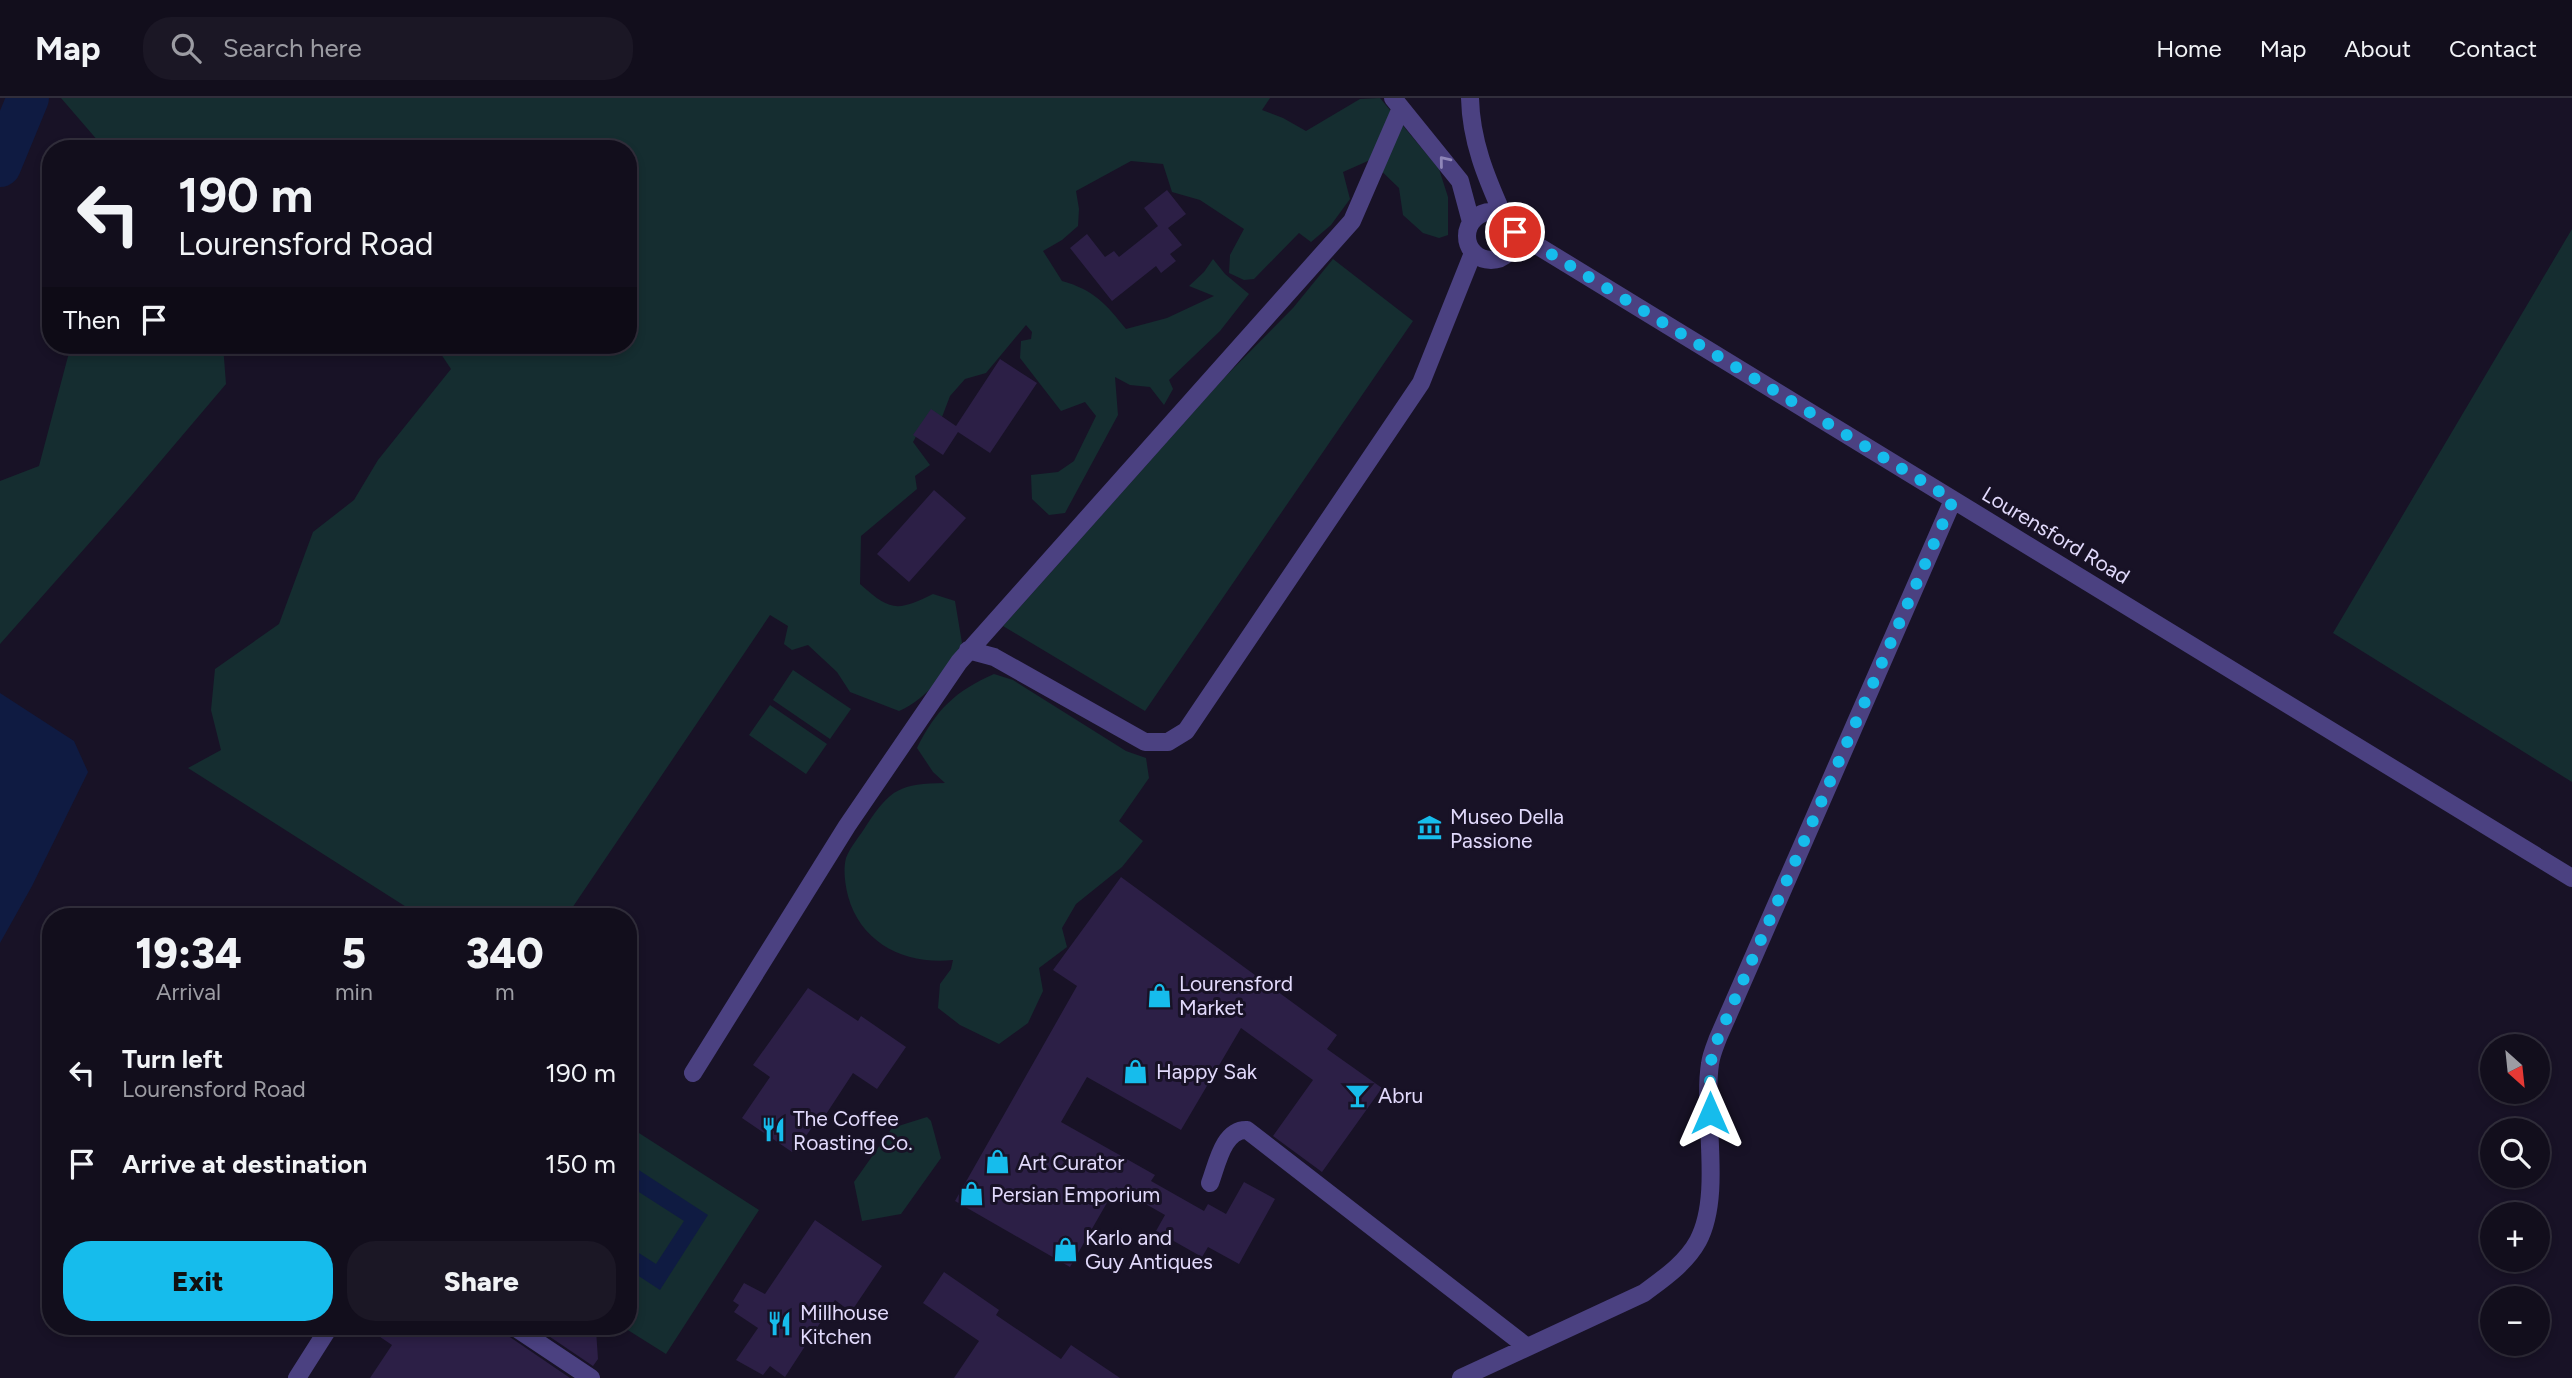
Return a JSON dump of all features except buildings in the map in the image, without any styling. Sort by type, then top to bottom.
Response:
[{"type":"street","points":[[1470,98],[1472,127],[1482,167],[1503,215],[1515,232],[1514,242],[1502,258],[1482,259],[1473,253],[1468,244],[1466,233],[1471,222],[1480,215],[1492,212],[1503,215]]},
{"type":"street","points":[[1397,103],[1460,181],[1471,222]]},
{"type":"street","points":[[693,1073],[847,826],[968,650],[1352,221],[1397,103]]},
{"type":"street","name":"Lourensford Road","points":[[1515,232],[2572,878]]},
{"type":"street","points":[[968,650],[994,657],[1145,742],[1168,742],[1186,731],[1421,383],[1473,253]]},
{"type":"street","points":[[1461,1378],[1644,1293],[1669,1275],[1698,1242],[1709,1190],[1710,1064],[1718,1038],[1953,500]]},
{"type":"street","points":[[1210,1183],[1230,1136],[1239,1129],[1247,1130],[1527,1347]]},
{"type":"street","points":[[297,1378],[324,1335]]},
{"type":"street","points":[[527,1335],[592,1378]]},
{"type":"green space","points":[[61,98],[1270,98],[1262,110],[1306,131],[1360,99],[1380,98],[1439,169],[1448,197],[1448,235],[1439,238],[1423,233],[1403,215],[1399,188],[1370,160],[1343,172],[1350,199],[1331,225],[1311,242],[1299,233],[1254,279],[1244,280],[1229,273],[1230,255],[1244,229],[1200,200],[1172,192],[1163,164],[1131,161],[1076,191],[1078,226],[1043,251],[1062,281],[1083,289],[1098,299],[1126,329],[1167,318],[1214,296],[1189,286],[1213,259],[1225,274],[1249,294],[1220,331],[1169,380],[1173,389],[1164,405],[1150,387],[1130,385],[1115,377],[1118,415],[1065,513],[1049,515],[1032,499],[1031,475],[1058,472],[1074,461],[1096,416],[1085,402],[1061,411],[1020,358],[1021,341],[1031,339],[1032,332],[1026,325],[986,373],[965,379],[950,396],[942,417],[921,427],[913,442],[930,465],[915,476],[917,489],[861,536],[860,584],[879,599],[894,606],[911,604],[933,594],[955,601],[962,643],[936,683],[919,699],[899,711],[850,692],[837,672],[808,645],[792,650],[784,644],[788,626],[770,615],[572,908],[408,908],[188,768],[221,750],[211,710],[215,669],[279,624],[313,532],[354,500],[378,460],[451,369],[441,354],[637,354],[637,140],[97,140]]},
{"type":"green space","points":[[2572,229],[2572,782],[2333,633]]},
{"type":"green space","points":[[1333,259],[1413,321],[1145,711],[1003,626],[1223,379],[1293,308]]},
{"type":"green space","points":[[69,354],[224,354],[226,384],[0,644],[0,481],[39,466]]},
{"type":"green space","points":[[793,670],[851,709],[830,739],[773,700]]},
{"type":"green space","points":[[994,674],[1013,680],[1126,751],[1146,758],[1149,778],[1119,821],[1143,841],[1122,867],[1076,904],[1062,928],[1067,947],[1039,968],[1043,991],[1028,1023],[999,1044],[960,1025],[938,1008],[940,984],[951,969],[953,960],[936,961],[903,955],[875,939],[854,913],[845,882],[846,858],[850,850],[890,796],[907,787],[945,783],[933,772],[917,748],[939,712],[948,703],[968,687]]},
{"type":"green space","points":[[770,705],[827,744],[806,774],[749,735]]},
{"type":"green space","points":[[927,1117],[931,1121],[941,1158],[901,1214],[862,1221],[854,1182],[892,1128]]},
{"type":"green space","points":[[637,1132],[759,1210],[666,1354],[636,1335]]},
{"type":"water","points":[[0,693],[74,741],[88,772],[32,886],[0,943]]},
{"type":"water","points":[[637,1169],[708,1215],[660,1290],[637,1275],[637,1252],[656,1264],[684,1221],[637,1191]]},
{"type":"waterway","points":[[0,166],[28,98]]},
{"type":"place","name":"Museo Della Passione","points":[[1430,828]]},
{"type":"place","name":"Lourensford Market","points":[[1159,995]]},
{"type":"place","name":"Happy Sak","points":[[1136,1071]]},
{"type":"place","name":"Abru","points":[[1358,1095]]},
{"type":"place","name":"The Coffee Roasting Co.","points":[[773,1130]]},
{"type":"place","name":"Art Curator","points":[[998,1162]]},
{"type":"place","name":"Persian Emporium","points":[[971,1194]]},
{"type":"place","name":"Karlo and Guy Antiques","points":[[1065,1249]]},
{"type":"place","name":"Millhouse Kitchen","points":[[780,1324]]},
{"type":"route","points":[[1515,232],[1953,500],[1718,1038],[1710,1064],[1710,1113]]}]
